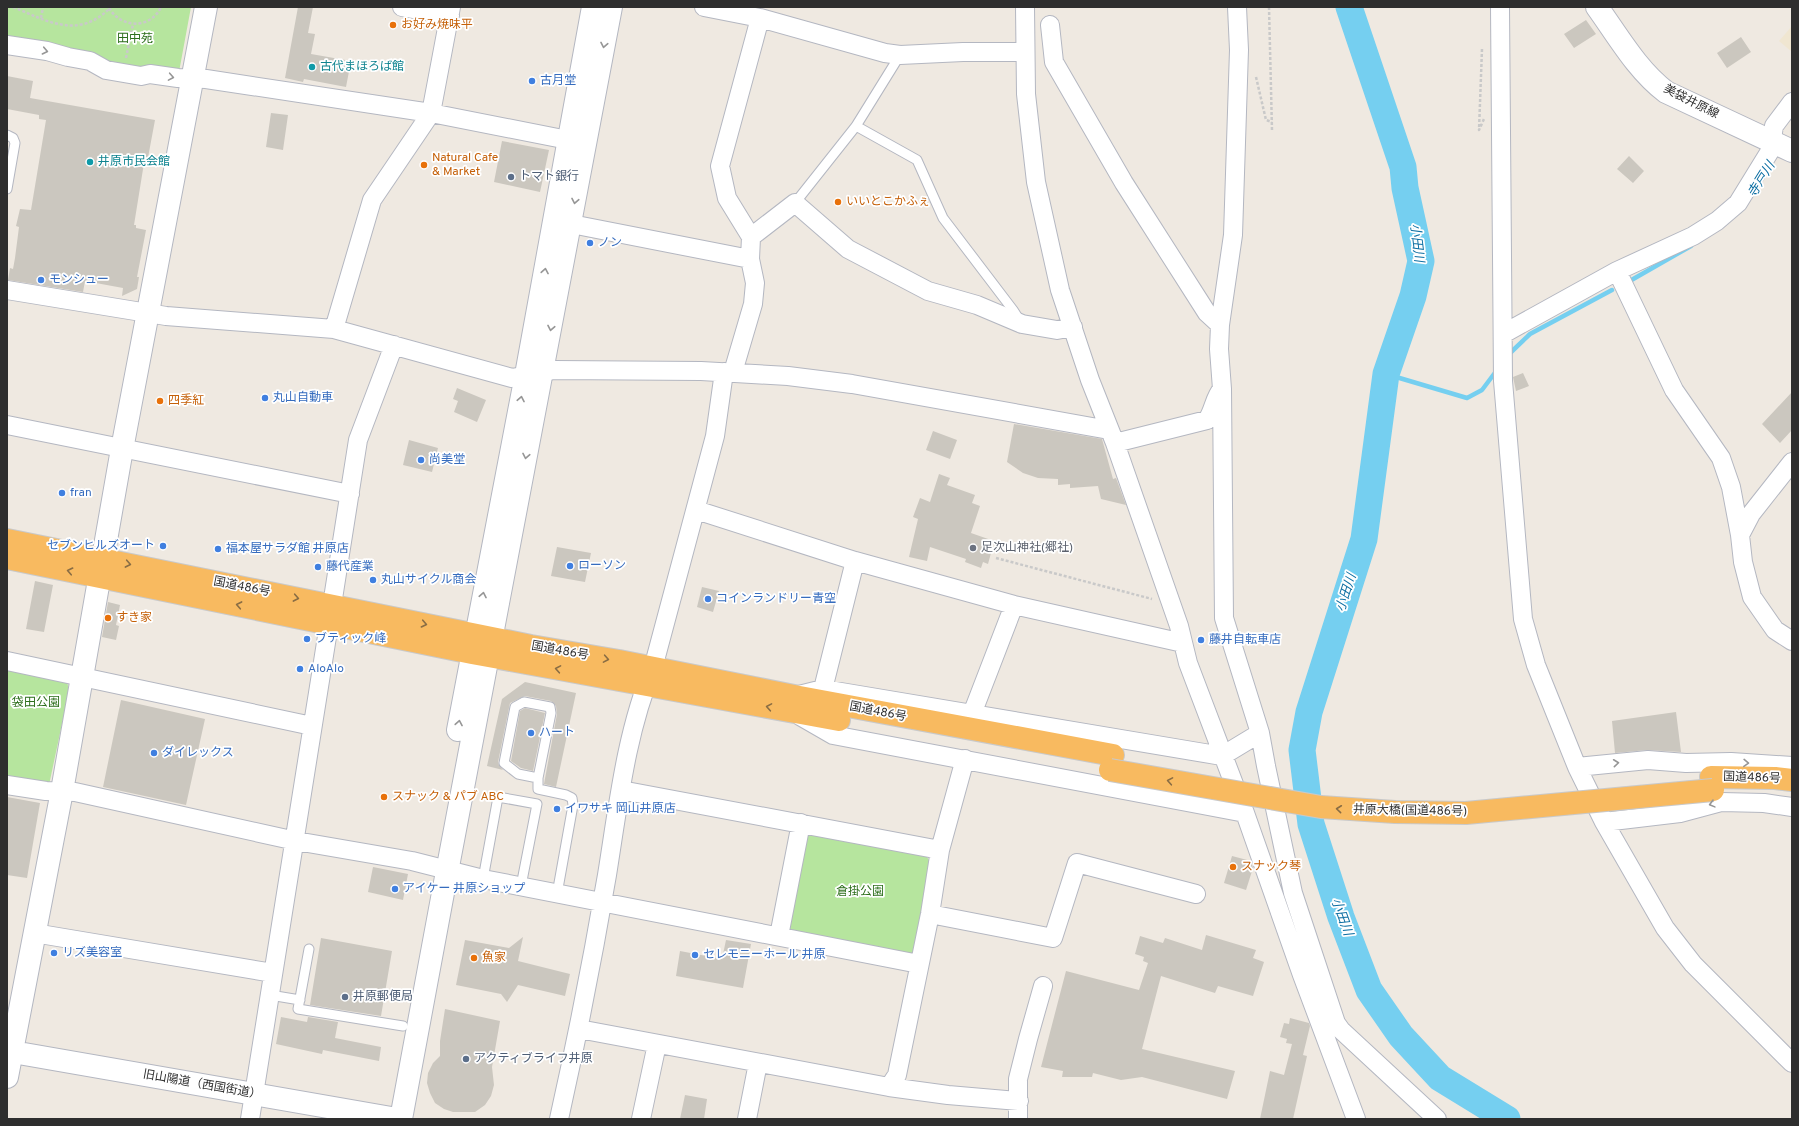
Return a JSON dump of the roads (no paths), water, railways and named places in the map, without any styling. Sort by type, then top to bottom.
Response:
[{"type":"highway","name":"国道486号","points":[[7,540],[101,568]]},
{"type":"highway","name":"国道486号","points":[[7,558],[101,568],[482,645],[793,704],[1112,762]]},
{"type":"highway","name":"井原大橋(国道486号)","points":[[1112,762],[1321,807],[1395,812],[1466,813],[1712,784]]},
{"type":"highway","name":"国道486号","points":[[1712,784],[1775,778],[1792,780]]},
{"type":"highway","name":"国道486号","points":[[1712,784],[1792,793]]},
{"type":"street","points":[[7,1077],[9,1052],[62,791],[122,449],[206,7]]},
{"type":"street","points":[[334,329],[372,200],[431,113],[450,11],[402,7]]},
{"type":"street","points":[[562,222],[568,140],[593,7]]},
{"type":"street","points":[[392,1118],[562,222],[611,7]]},
{"type":"street","points":[[704,7],[762,12],[869,49],[900,55],[963,52],[1026,52]]},
{"type":"street","points":[[1025,7],[1026,94],[1036,182],[1060,290],[1090,380],[1112,436],[1179,626],[1188,663],[1222,756],[1245,813],[1302,975],[1356,1119]]},
{"type":"street","points":[[1237,7],[1238,50],[1233,235],[1220,325],[1219,349],[1222,389],[1224,618],[1260,733],[1267,774],[1293,893],[1336,1023],[1341,1030],[1437,1119]]},
{"type":"street","points":[[1500,7],[1503,381],[1523,619],[1536,665],[1577,767],[1604,822],[1665,928],[1693,964],[1792,1063]]},
{"type":"street","name":"美袋井原線","points":[[1597,7],[1642,70],[1653,82],[1666,92],[1780,146]]},
{"type":"street","points":[[559,1119],[579,1029],[621,790],[638,712],[696,510],[715,436],[728,372],[753,304],[755,283],[750,258],[752,237],[727,198],[720,166],[762,12]]},
{"type":"street","points":[[1050,25],[1054,62],[1128,189],[1207,313],[1220,325]]},
{"type":"street","points":[[7,45],[47,51],[68,58],[90,61],[106,70],[123,73],[141,76],[150,74],[178,78],[206,79],[431,113],[568,140]]},
{"type":"street","points":[[1503,338],[1617,271],[1693,236],[1717,221],[1738,203],[1770,151],[1780,146],[1774,126],[1792,102]]},
{"type":"street","points":[[752,237],[794,203],[848,249],[928,291],[977,305],[1022,324],[1057,330],[1073,327]]},
{"type":"street","points":[[562,222],[750,258]]},
{"type":"street","points":[[1617,271],[1674,390],[1721,458],[1731,487],[1740,535],[1743,562],[1752,597],[1776,630],[1792,641]]},
{"type":"street","points":[[7,290],[166,316],[334,329],[512,378],[554,370],[728,372],[788,376],[852,384],[1112,436],[1207,420],[1211,414],[1217,394],[1222,389]]},
{"type":"street","points":[[250,1119],[296,841],[312,726],[361,430],[394,345]]},
{"type":"street","points":[[7,425],[350,494]]},
{"type":"street","points":[[1740,535],[1752,514],[1792,462]]},
{"type":"street","points":[[696,510],[856,561],[1014,605],[1182,643]]},
{"type":"street","points":[[823,689],[856,561]]},
{"type":"street","points":[[972,714],[1014,605]]},
{"type":"street","points":[[7,661],[312,726]]},
{"type":"street","points":[[1245,813],[833,735],[793,704],[823,689],[1222,756],[1260,733]]},
{"type":"street","points":[[889,1087],[897,1074],[930,914],[940,850],[965,759]]},
{"type":"street","points":[[1577,767],[1648,760],[1686,763],[1731,762],[1792,766]]},
{"type":"street","points":[[7,785],[46,791],[75,792],[296,841],[412,861],[483,879],[919,964]]},
{"type":"street","points":[[621,790],[940,850]]},
{"type":"street","points":[[1604,822],[1680,813],[1721,802],[1792,807]]},
{"type":"street","points":[[779,936],[801,823]]},
{"type":"street","points":[[1260,855],[1268,854],[1273,858],[1288,890],[1293,893]]},
{"type":"street","points":[[930,914],[1053,938],[1077,863],[1196,894]]},
{"type":"street","points":[[392,1118],[403,1026],[439,869]]},
{"type":"street","points":[[34,933],[273,973]]},
{"type":"street","points":[[1018,1119],[1020,1073],[1043,986]]},
{"type":"street","points":[[579,1029],[889,1087],[948,1095],[1019,1101]]},
{"type":"street","points":[[640,1119],[657,1044]]},
{"type":"street","name":"旧山陽道（西国街道）","points":[[9,1052],[392,1118]]},
{"type":"street","points":[[747,1119],[758,1063]]},
{"type":"lane","points":[[794,203],[856,126],[900,55]]},
{"type":"lane","points":[[856,126],[917,160],[943,218],[1022,324]]},
{"type":"lane","points":[[7,135],[13,138],[14,143],[7,189]]},
{"type":"lane","points":[[538,778],[518,774],[504,763],[515,707],[524,702],[550,707],[551,713],[538,778],[538,789],[566,795],[572,798],[573,805],[557,894]]},
{"type":"lane","points":[[483,879],[498,798],[537,804],[521,886]]},
{"type":"lane","points":[[309,949],[298,1009],[403,1026]]},
{"type":"lane","points":[[270,995],[300,1000]]},
{"type":"waterway","name":"小田川","points":[[1349,7],[1403,167],[1405,188],[1421,261],[1413,296],[1386,374],[1364,539],[1309,712],[1302,750],[1311,824],[1341,917],[1369,990],[1401,1036],[1440,1078],[1507,1119]]},
{"type":"waterway","points":[[1628,282],[1691,246]]},
{"type":"waterway","points":[[1507,356],[1530,334],[1612,290]]},
{"type":"waterway","points":[[1386,374],[1467,398],[1482,390],[1497,370]]},
{"type":"place","name":"お好み焼味平","points":[[393,25]]},
{"type":"place","name":"古代まほろば館","points":[[312,67]]},
{"type":"place","name":"古月堂","points":[[532,81]]},
{"type":"place","name":"井原市民会館","points":[[90,162]]},
{"type":"place","name":"Natural Cafe & Market","points":[[424,165]]},
{"type":"place","name":"トマト銀行","points":[[511,177]]},
{"type":"place","name":"いいとこかふぇ","points":[[838,202]]},
{"type":"place","name":"ノン","points":[[590,243]]},
{"type":"place","name":"モンシュー","points":[[41,280]]},
{"type":"place","name":"丸山自動車","points":[[265,398]]},
{"type":"place","name":"四季紅","points":[[160,401]]},
{"type":"place","name":"尚美堂","points":[[421,460]]},
{"type":"place","name":"fran","points":[[62,493]]},
{"type":"place","name":"セブンヒルズオート","points":[[163,546]]},
{"type":"place","name":"足次山神社(郷社)","points":[[973,548]]},
{"type":"place","name":"福本屋サラダ館 井原店","points":[[218,549]]},
{"type":"place","name":"ローソン","points":[[570,566]]},
{"type":"place","name":"藤代産業","points":[[318,567]]},
{"type":"place","name":"丸山サイクル商会","points":[[373,580]]},
{"type":"place","name":"コインランドリー青空","points":[[708,599]]},
{"type":"place","name":"すき家","points":[[108,618]]},
{"type":"place","name":"ブティック峰","points":[[307,639]]},
{"type":"place","name":"藤井自転車店","points":[[1201,640]]},
{"type":"place","name":"AloAlo","points":[[300,669]]},
{"type":"place","name":"ハート","points":[[531,733]]},
{"type":"place","name":"ダイレックス","points":[[154,753]]},
{"type":"place","name":"スナック & パブ ABC","points":[[384,797]]},
{"type":"place","name":"イワサキ 岡山井原店","points":[[557,809]]},
{"type":"place","name":"スナック琴","points":[[1233,867]]},
{"type":"place","name":"アイケー 井原ショップ","points":[[395,889]]},
{"type":"place","name":"リズ美容室","points":[[54,953]]},
{"type":"place","name":"セレモニーホール 井原","points":[[695,955]]},
{"type":"place","name":"魚家","points":[[474,958]]},
{"type":"place","name":"井原郵便局","points":[[345,997]]},
{"type":"place","name":"アクティブライフ井原","points":[[466,1059]]},
{"type":"park label","name":"田中苑","points":[[135,39]]},
{"type":"park label","name":"袋田公園","points":[[36,703]]},
{"type":"park label","name":"倉掛公園","points":[[860,892]]},
{"type":"water label","name":"寺戸川","points":[[1762,180]]}]
